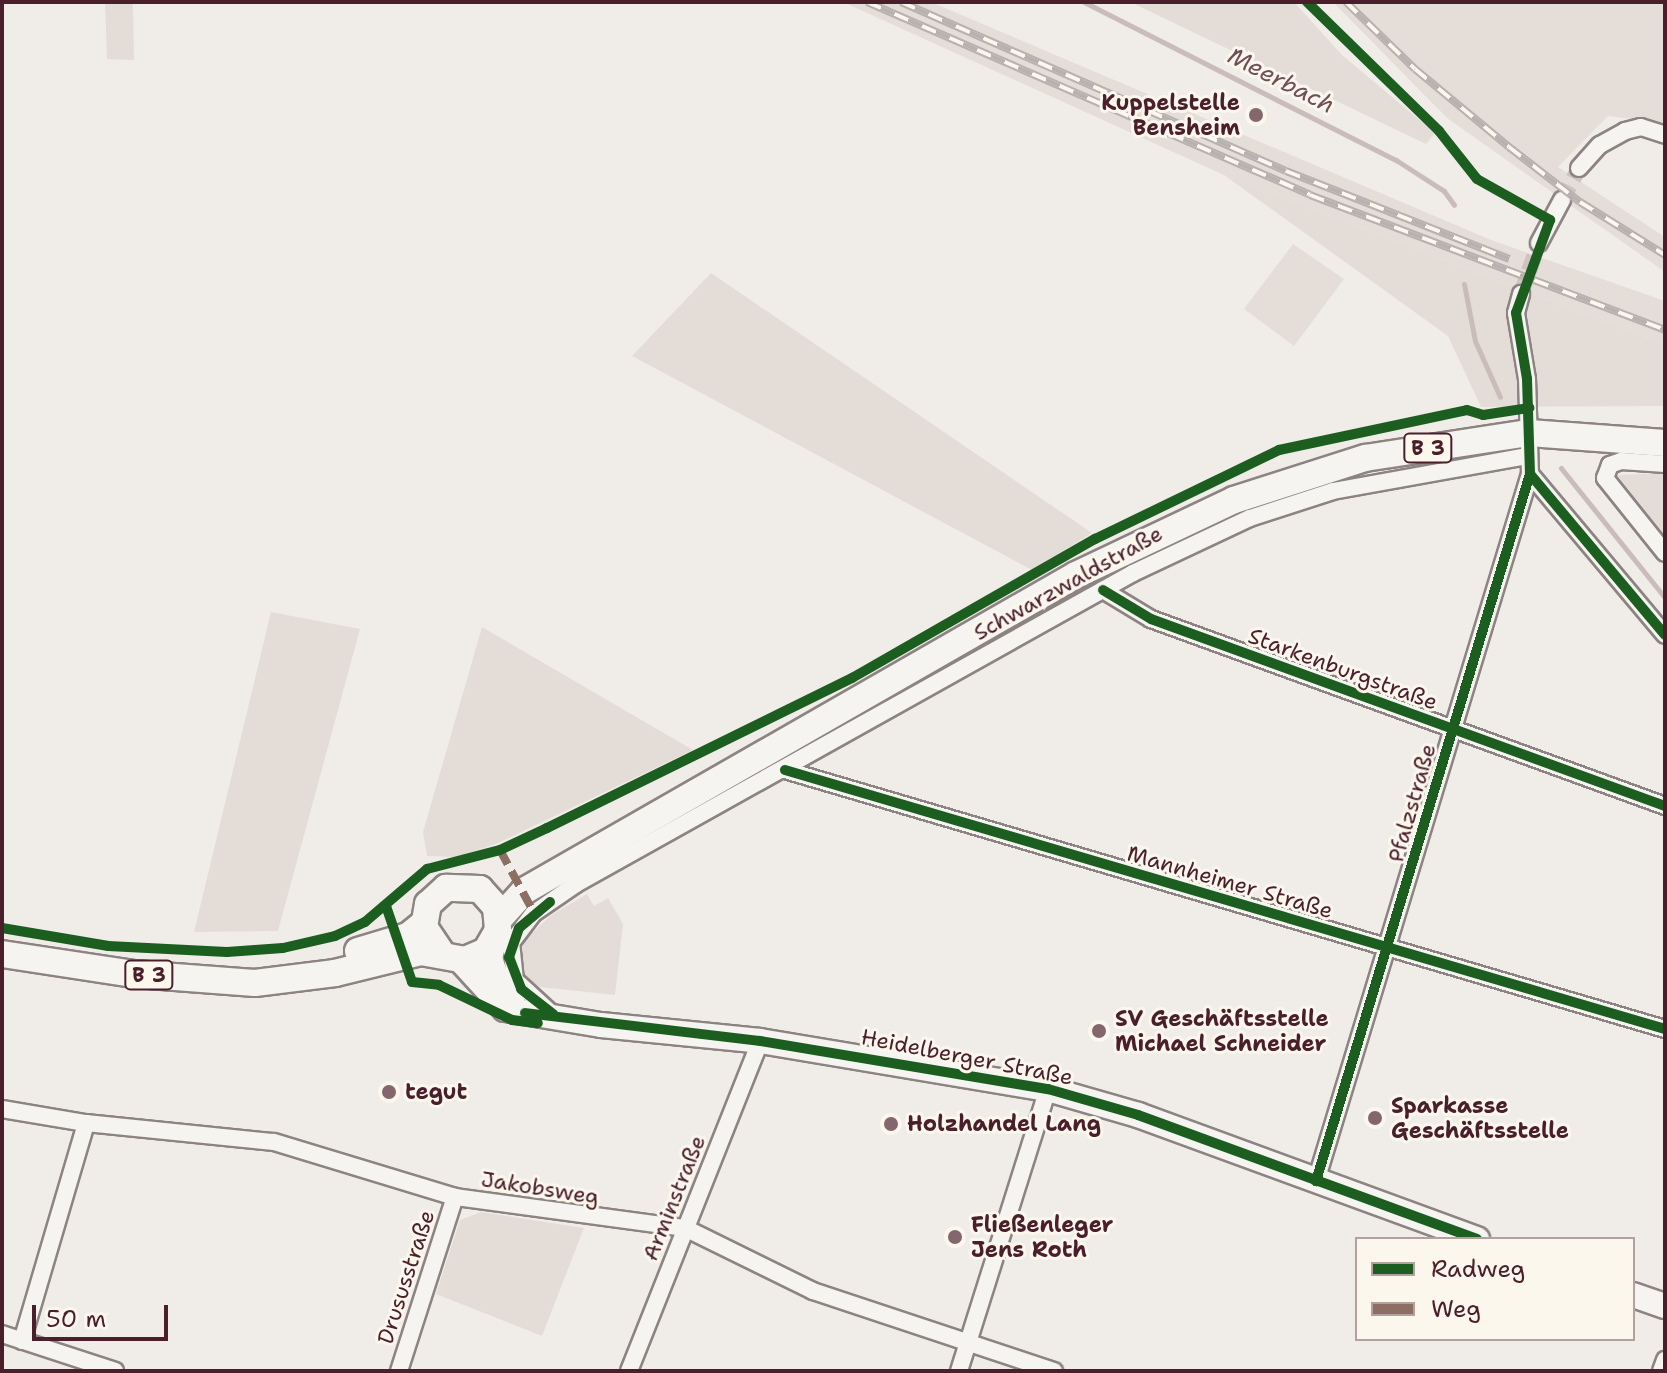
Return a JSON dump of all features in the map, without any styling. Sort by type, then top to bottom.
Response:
[{"type":"main road","name":"Schwarzwaldstraße","points":[[494,919],[524,891],[1170,527],[1272,486],[1365,458],[1528,445],[1665,443]]},
{"type":"main road","points":[[424,923],[428,904],[446,888],[470,885],[494,919]]},
{"type":"main road","name":"B 3","points":[[2,954],[211,979],[287,980],[421,952],[476,957],[494,919]]},
{"type":"main road","name":"B 3","points":[[211,979],[333,958],[408,936],[424,923]]},
{"type":"main road","name":"Heidelberger Straße","points":[[424,923],[428,939],[451,957]]},
{"type":"street","points":[[1579,168],[1600,145],[1625,131],[1641,127],[1665,135]]},
{"type":"street","points":[[1539,243],[1562,200]]},
{"type":"street","name":"Pfalzstraße","points":[[1316,1181],[1389,949],[1530,474],[1516,313],[1521,294]]},
{"type":"street","name":"Schwarzwaldstraße","points":[[559,1018],[528,997],[515,980],[509,957],[519,928],[576,884],[1103,590],[1250,518],[1319,495],[1528,445]]},
{"type":"street","points":[[1665,464],[1621,461],[1605,472],[1608,485],[1665,553]]},
{"type":"street","points":[[1530,474],[1665,635]]},
{"type":"street","name":"Starkenburgstraße","points":[[1103,590],[1151,619],[1665,806]]},
{"type":"street","name":"Mannheimer Straße","points":[[785,770],[1665,1029]]},
{"type":"street","points":[[494,919],[490,958],[496,977],[525,1013]]},
{"type":"street","name":"Heidelberger Straße","points":[[451,957],[497,1002],[525,1013],[760,1041],[1048,1089],[1138,1115],[1471,1237]]},
{"type":"street","name":"Arminstraße","points":[[629,1371],[760,1041]]},
{"type":"street","points":[[959,1371],[971,1341],[1048,1089]]},
{"type":"street","name":"Jakobsweg","points":[[2,1109],[86,1123],[274,1142],[455,1197],[685,1228],[813,1291],[1054,1371]]},
{"type":"street","points":[[22,1341],[86,1123]]},
{"type":"street","name":"Drususstraße","points":[[399,1371],[455,1197]]},
{"type":"street","points":[[1635,1296],[1665,1306]]},
{"type":"street","points":[[2,1334],[115,1371]]},
{"type":"street","points":[[1661,1371],[1665,1360]]},
{"type":"shaded area","points":[[105,2],[133,2],[134,60],[107,59]]},
{"type":"shaded area","points":[[843,2],[931,2],[1491,240],[1665,301],[1665,345],[1224,175]]},
{"type":"shaded area","points":[[1130,2],[1294,2],[1342,55],[1435,133],[1426,144]]},
{"type":"shaded area","points":[[1333,2],[1665,2],[1665,123],[1608,116],[1558,167],[1665,237],[1665,272],[1447,118]]},
{"type":"shaded area","points":[[1224,175],[1665,345],[1665,406],[1481,407],[1448,336]]},
{"type":"shaded area","points":[[1293,244],[1344,279],[1294,346],[1244,309]]},
{"type":"shaded area","points":[[711,273],[1092,533],[1032,570],[632,356]]},
{"type":"shaded area","points":[[1665,473],[1665,536],[1617,475]]},
{"type":"shaded area","points":[[271,612],[360,629],[278,931],[194,932]]},
{"type":"shaded area","points":[[482,627],[693,750],[496,844],[456,857],[427,856],[423,832]]},
{"type":"shaded area","points":[[587,894],[594,906],[608,898],[623,924],[615,995],[540,987],[523,977],[519,958],[525,940],[550,916]]},
{"type":"shaded area","points":[[481,1212],[584,1228],[542,1336],[436,1294],[460,1220]]},
{"type":"waterway","name":"Meerbach","points":[[1084,2],[1396,160],[1444,191],[1454,205]]},
{"type":"waterway","name":"Meerbach","points":[[1464,284],[1475,341],[1500,397]]},
{"type":"waterway","name":"Meerbach","points":[[1561,468],[1665,598]]},
{"type":"tunnel","points":[[1562,200],[1579,168]]},
{"type":"tunnel","points":[[1521,294],[1539,243]]},
{"type":"railway","points":[[867,2],[1310,195],[1665,330]]},
{"type":"railway","points":[[901,2],[1286,171],[1509,259]]},
{"type":"railway","points":[[1346,2],[1415,69],[1509,147],[1580,202],[1665,255]]},
{"type":"marked path","points":[[500,850],[534,913]]},
{"type":"cycle path","points":[[1307,2],[1439,131],[1477,179],[1550,220],[1516,313],[1527,379],[1530,474],[1316,1181]]},
{"type":"cycle path","points":[[2,928],[108,946],[227,952],[283,948],[335,936],[365,922],[427,869],[500,850],[547,828],[852,678],[1095,539],[1279,450],[1467,410],[1483,415],[1529,408]]},
{"type":"cycle path","points":[[1530,474],[1665,635]]},
{"type":"cycle path","points":[[1103,590],[1151,619],[1665,806]]},
{"type":"cycle path","points":[[785,770],[1665,1029]]},
{"type":"cycle path","points":[[550,902],[519,928],[509,957],[521,989],[553,1014]]},
{"type":"cycle path","points":[[386,906],[412,982],[439,985],[512,1020],[538,1023]]},
{"type":"cycle path","points":[[525,1013],[760,1041],[1048,1089],[1138,1115],[1472,1237]]},
{"type":"place","name":"Kuppelstelle Bensheim","points":[[1256,115]]},
{"type":"place","name":"SV Geschäftsstelle Michael Schneider","points":[[1099,1031]]},
{"type":"place","name":"tegut","points":[[389,1092]]},
{"type":"place","name":"Sparkasse Geschäftsstelle","points":[[1375,1118]]},
{"type":"place","name":"Holzhandel Lang","points":[[891,1124]]},
{"type":"place","name":"Fließenleger Jens Roth","points":[[955,1237]]}]
